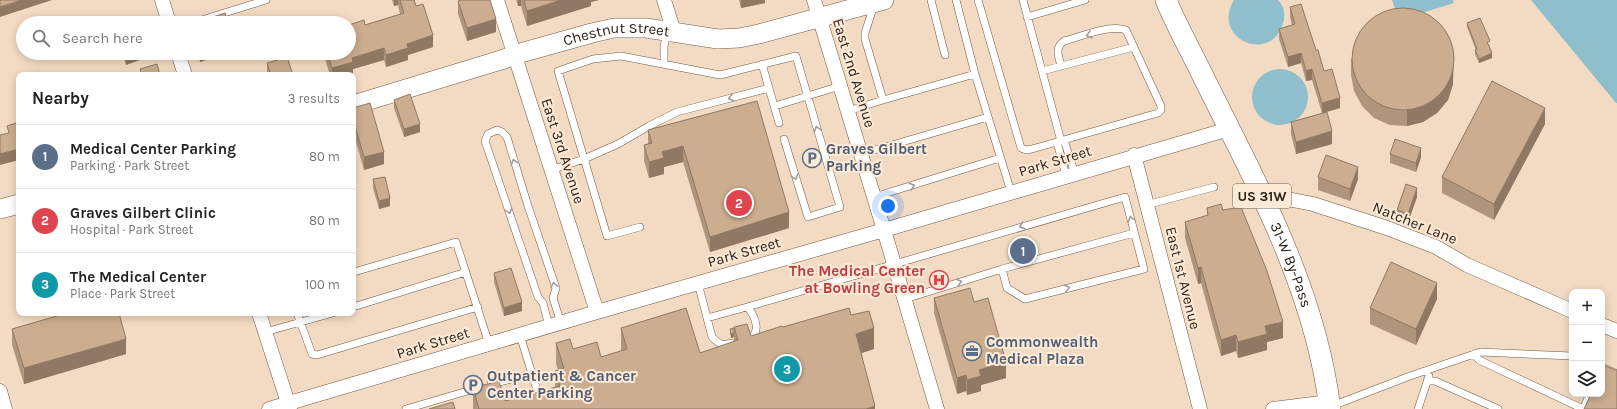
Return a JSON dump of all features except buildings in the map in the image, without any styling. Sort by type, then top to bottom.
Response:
[{"type":"main road","name":"31-W By-Pass","points":[[1166,0],[1261,194],[1291,262],[1308,310],[1320,353],[1330,406]]},
{"type":"street","points":[[162,0],[167,16]]},
{"type":"street","name":"East 3rd Avenue","points":[[497,0],[597,312]]},
{"type":"street","points":[[664,0],[670,32]]},
{"type":"street","name":"East 2nd Avenue","points":[[814,0],[937,409]]},
{"type":"street","name":"Chestnut Street","points":[[356,104],[592,32],[614,28],[636,27],[718,39],[728,39],[759,34],[880,1]]},
{"type":"street","points":[[180,60],[184,72]]},
{"type":"street","name":"Park Street","points":[[269,409],[289,406],[555,324],[884,230],[1229,128]]},
{"type":"street","name":"East 1st Avenue","points":[[1134,156],[1180,339],[1200,409]]},
{"type":"street","name":"Natcher Lane","points":[[1261,194],[1313,204],[1387,228],[1436,248],[1467,264],[1569,310]]},
{"type":"street","points":[[0,209],[16,205]]},
{"type":"street","points":[[260,316],[289,406]]},
{"type":"street","points":[[1605,326],[1617,331]]},
{"type":"street","points":[[0,391],[5,409]]},
{"type":"street","points":[[1273,409],[1330,406]]},
{"type":"lane","points":[[215,16],[266,0]]},
{"type":"lane","points":[[931,0],[945,55]]},
{"type":"lane","points":[[956,0],[975,74],[1011,192]]},
{"type":"lane","points":[[978,0],[1021,148],[1026,150],[1032,149],[1158,113],[1161,110],[1161,106],[1126,30],[1112,28],[1064,41],[1059,45],[1057,50],[1061,66]]},
{"type":"lane","points":[[1023,0],[1070,175]]},
{"type":"lane","points":[[1027,18],[1085,0]]},
{"type":"lane","points":[[880,1],[865,32],[865,38],[883,100]]},
{"type":"lane","points":[[664,64],[664,47],[670,32]]},
{"type":"lane","points":[[1042,71],[1134,47]]},
{"type":"lane","points":[[640,227],[607,236],[558,70],[593,59],[621,56],[720,75],[796,56],[840,207],[808,217],[784,139]]},
{"type":"lane","points":[[762,64],[779,123]]},
{"type":"lane","points":[[848,111],[975,74]]},
{"type":"lane","points":[[775,106],[840,86]]},
{"type":"lane","points":[[551,170],[584,159],[618,144],[677,112],[769,88]]},
{"type":"lane","points":[[861,154],[988,117]]},
{"type":"lane","points":[[497,130],[502,132],[507,137],[528,206],[556,288],[553,298],[555,324],[538,296],[485,141],[488,134],[497,130]]},
{"type":"lane","points":[[874,197],[1000,158]]},
{"type":"lane","points":[[1146,205],[1214,187]]},
{"type":"lane","points":[[707,318],[1125,196],[1144,269],[1025,299],[1007,288],[1002,269]]},
{"type":"lane","points":[[905,299],[1002,269],[1134,233]]},
{"type":"lane","points":[[356,271],[456,242],[489,344]]},
{"type":"lane","points":[[356,306],[466,272]]},
{"type":"lane","points":[[698,283],[712,337],[718,343],[724,345],[751,338],[756,333],[757,324],[752,312],[747,307]]},
{"type":"lane","points":[[298,316],[312,354],[317,355],[478,307]]},
{"type":"lane","points":[[265,332],[323,316]]},
{"type":"lane","points":[[520,335],[540,400],[533,402]]},
{"type":"lane","points":[[1330,406],[1432,368],[1480,352],[1569,356]]},
{"type":"lane","points":[[1474,354],[1478,360],[1583,409],[1589,397]]},
{"type":"lane","points":[[1418,409],[1432,368]]},
{"type":"lane","points":[[1605,369],[1617,374]]},
{"type":"lane","points":[[406,409],[532,374]]},
{"type":"lane","points":[[1427,380],[1435,381],[1498,409]]},
{"type":"water","points":[[1234,0],[1278,0],[1283,8],[1284,17],[1277,36],[1267,43],[1256,44],[1245,42],[1236,35],[1230,26],[1229,14]]},
{"type":"water","points":[[1392,0],[1453,0],[1454,3],[1399,20]]},
{"type":"water","points":[[1531,0],[1617,0],[1617,103],[1616,103]]},
{"type":"water","points":[[1280,69],[1291,71],[1300,77],[1306,86],[1308,97],[1306,108],[1300,117],[1291,123],[1280,125],[1269,123],[1260,117],[1254,108],[1252,97],[1254,86],[1260,77],[1269,71]]},
{"type":"place","name":"Graves Gilbert Parking","points":[[812,158]]},
{"type":"place","name":"Graves Gilbert Clinic","points":[[739,203]]},
{"type":"place","name":"Medical Center Parking","points":[[1023,251]]},
{"type":"place","name":"The Medical Center at Bowling Green","points":[[939,280]]},
{"type":"place","name":"Commonwealth Medical Plaza","points":[[972,351]]},
{"type":"place","name":"The Medical Center","points":[[787,369]]},
{"type":"place","name":"Outpatient & Cancer Center Parking","points":[[473,385]]}]
